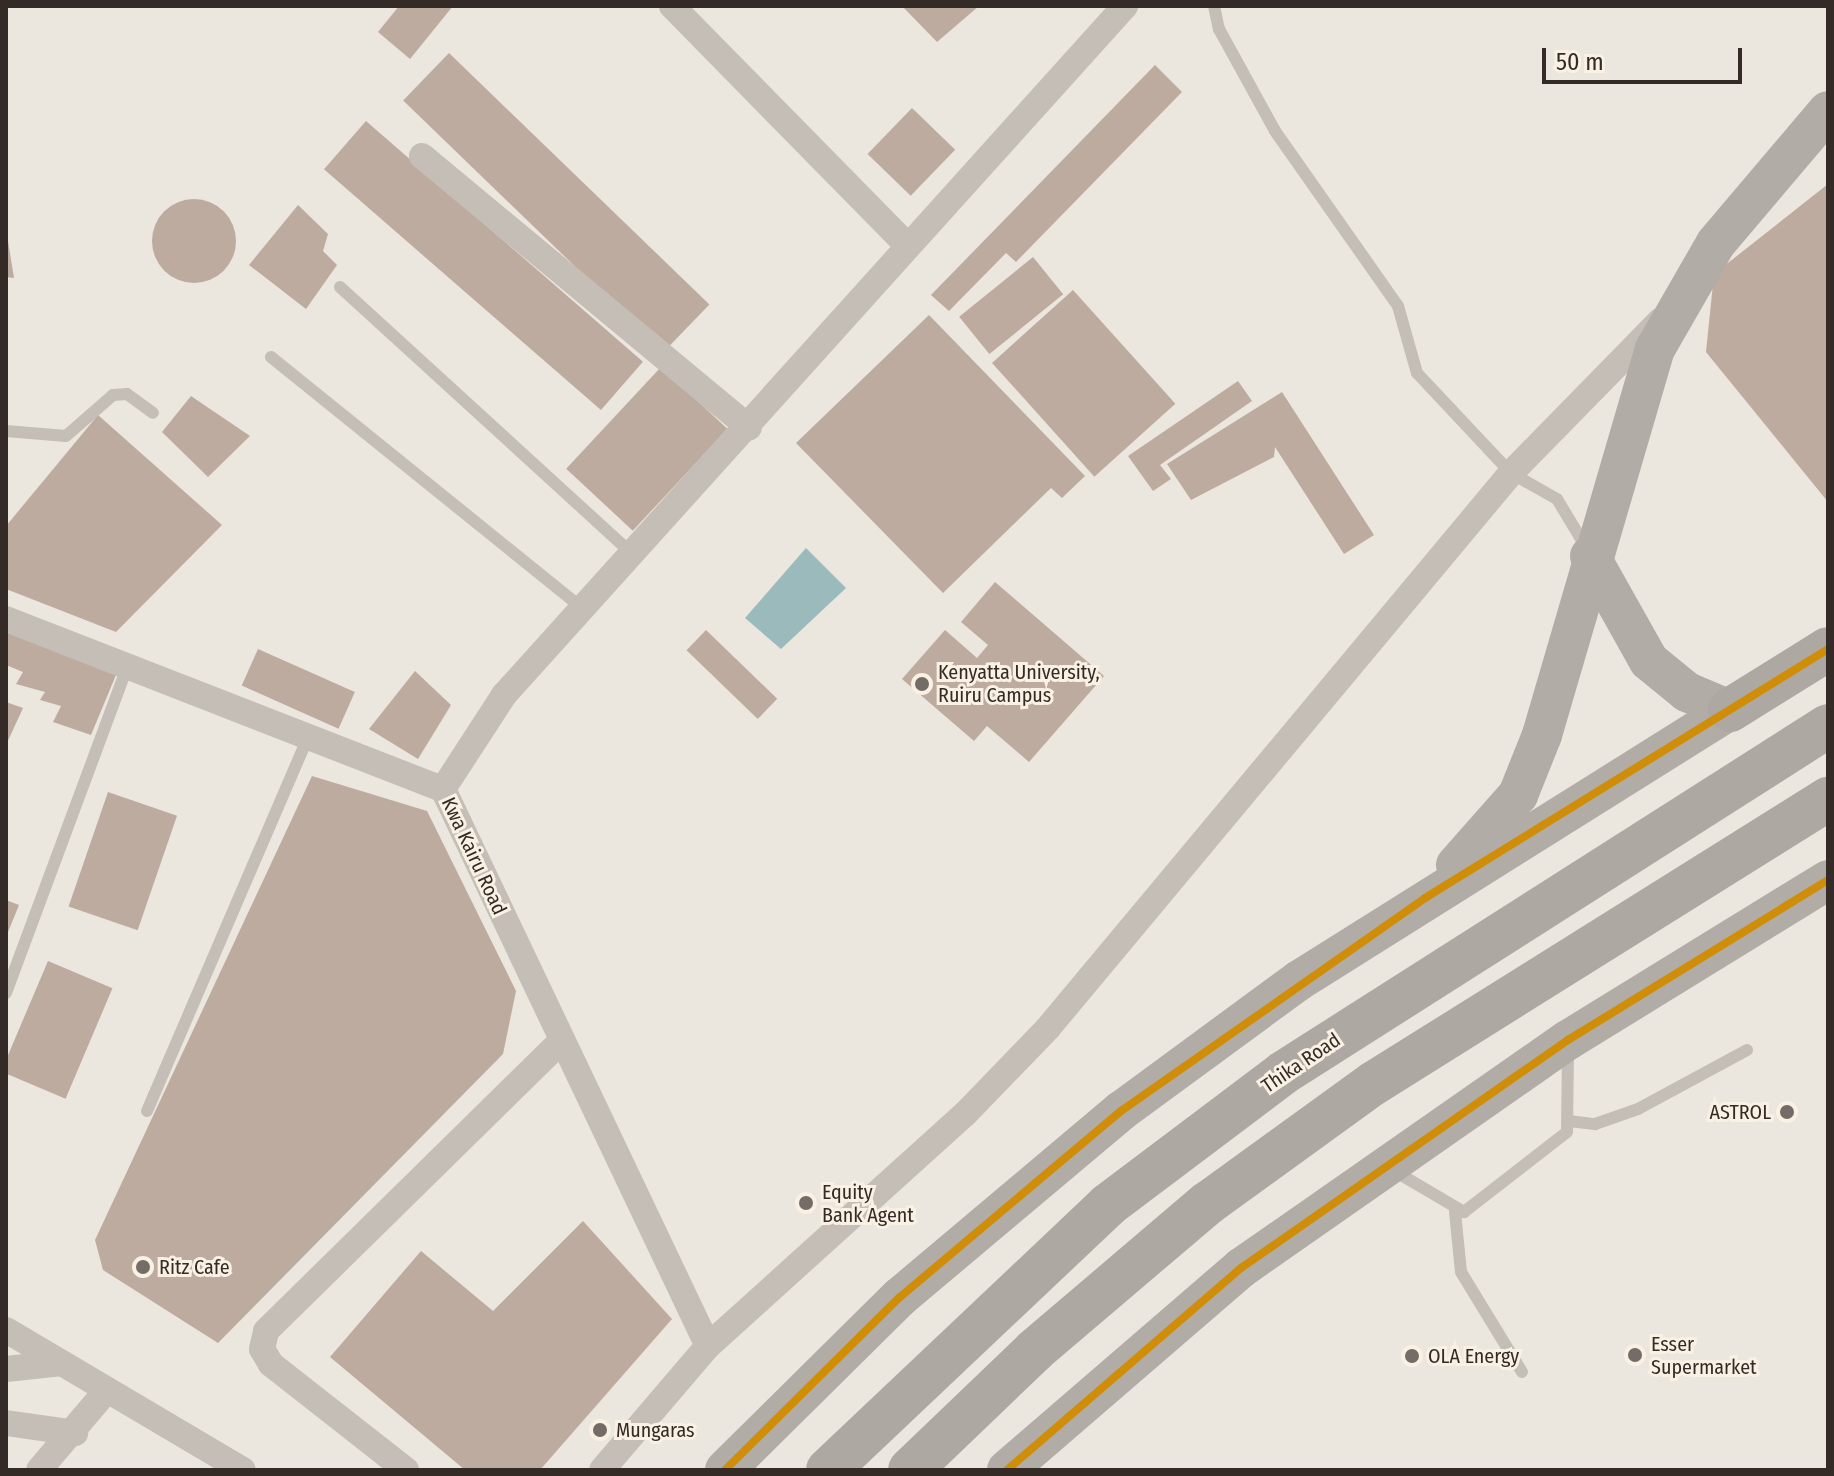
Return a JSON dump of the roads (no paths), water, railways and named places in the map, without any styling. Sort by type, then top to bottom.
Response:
[{"type":"highway","points":[[1730,710],[1828,649]]},
{"type":"highway","name":"Thika Road","points":[[828,1470],[1108,1205],[1283,1073],[1828,726]]},
{"type":"highway","points":[[910,1470],[1035,1350],[1208,1203],[1374,1083],[1828,799]]},
{"type":"main road","points":[[1425,898],[1518,795],[1542,735],[1632,411],[1680,303],[1716,243],[1828,111]]},
{"type":"main road","points":[[1590,556],[1649,661],[1687,692],[1730,710]]},
{"type":"main road","points":[[725,1470],[900,1297],[1030,1183],[1298,981],[1425,898],[1730,710]]},
{"type":"main road","points":[[1007,1470],[1241,1268],[1385,1164],[1568,1040],[1828,880]]},
{"type":"street","points":[[672,6],[907,245]]},
{"type":"street","points":[[443,789],[504,695],[749,427],[907,245],[1125,6]]},
{"type":"street","points":[[422,156],[749,427]]},
{"type":"street","points":[[602,1470],[708,1346],[965,1114],[1048,1028],[1511,473],[1680,303]]},
{"type":"street","name":"Kwa Kairu Road","points":[[6,619],[129,662],[443,789],[559,1043],[708,1346]]},
{"type":"street","points":[[406,1470],[271,1364],[262,1349],[266,1331],[559,1043]]},
{"type":"street","points":[[6,1330],[243,1470]]},
{"type":"street","points":[[6,1369],[62,1363]]},
{"type":"street","points":[[39,1470],[75,1433],[107,1390]]},
{"type":"street","points":[[6,1423],[75,1433]]},
{"type":"lane","points":[[1214,6],[1219,29],[1275,131],[1398,306],[1417,373],[1511,473],[1557,499],[1590,556]]},
{"type":"lane","points":[[340,287],[633,555]]},
{"type":"lane","points":[[271,357],[583,609]]},
{"type":"lane","points":[[6,431],[66,436],[113,395],[127,394],[153,413]]},
{"type":"lane","points":[[6,993],[129,662]]},
{"type":"lane","points":[[147,1111],[309,735]]},
{"type":"lane","points":[[1455,1212],[1560,1139],[1569,1121],[1568,1040]]},
{"type":"lane","points":[[1569,1121],[1595,1124],[1638,1109],[1747,1050]]},
{"type":"lane","points":[[1385,1164],[1455,1212],[1461,1272],[1522,1372]]},
{"type":"water","points":[[806,548],[846,588],[781,649],[745,618]]},
{"type":"place","name":"Kenyatta University, Ruiru Campus","points":[[922,684]]},
{"type":"place","name":"ASTROL","points":[[1787,1112]]},
{"type":"place","name":"Equity Bank Agent","points":[[806,1203]]},
{"type":"place","name":"Ritz Cafe","points":[[143,1267]]},
{"type":"place","name":"Esser Supermarket","points":[[1635,1355]]},
{"type":"place","name":"OLA Energy","points":[[1412,1356]]},
{"type":"place","name":"Mungaras","points":[[600,1430]]}]
